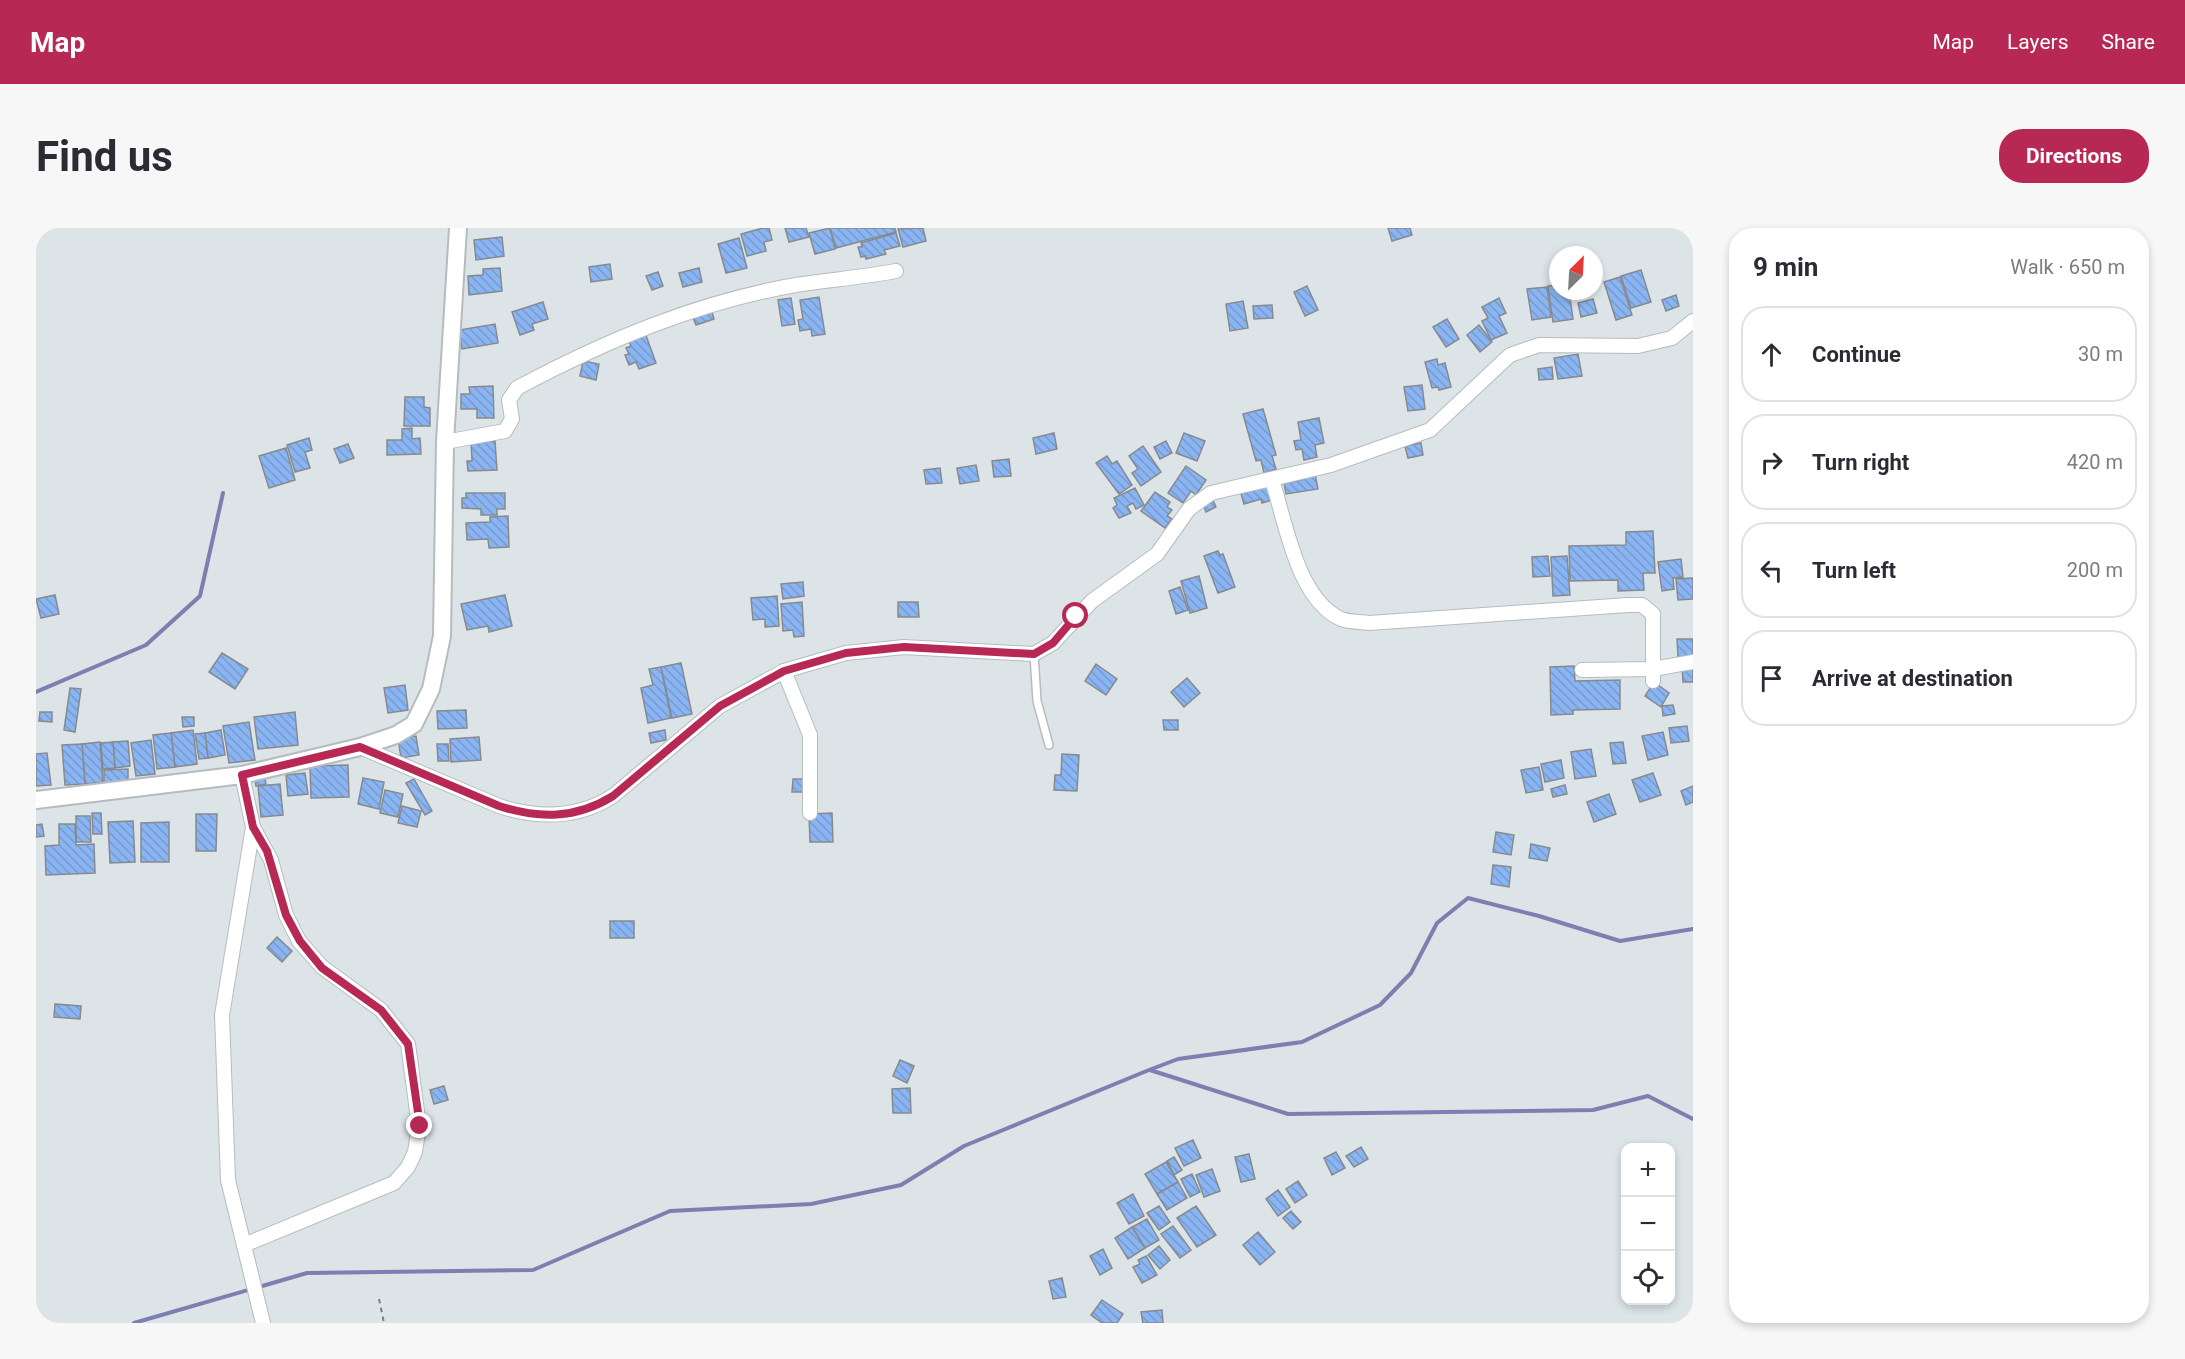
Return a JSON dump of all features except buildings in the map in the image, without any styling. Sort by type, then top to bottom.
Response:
[{"type":"street","points":[[36,800],[242,775],[360,747],[396,735],[414,724],[425,705],[434,679],[442,636],[445,442],[458,228]]},
{"type":"street","points":[[445,442],[505,431],[512,419],[509,400],[517,388],[625,334],[703,308],[796,285],[896,271]]},
{"type":"street","points":[[360,747],[523,814],[548,815],[579,812],[597,806],[613,796],[720,706],[784,671],[846,653],[904,647],[1034,654],[1053,643],[1092,601],[1157,554],[1171,537],[1180,519],[1201,499],[1221,489],[1272,480],[1341,462],[1430,430],[1510,355],[1539,345],[1638,346],[1672,338],[1693,321]]},
{"type":"street","points":[[1272,480],[1304,582],[1318,603],[1342,619],[1369,623],[1642,605],[1653,614],[1653,675]]},
{"type":"street","points":[[1582,670],[1653,675],[1693,662]]},
{"type":"street","points":[[784,671],[810,735],[810,813]]},
{"type":"street","points":[[242,775],[253,827],[267,851],[286,915],[300,941],[322,968],[381,1010],[408,1044],[420,1126],[408,1167],[394,1184],[244,1245]]},
{"type":"street","points":[[253,827],[222,1016],[228,1180],[263,1323]]},
{"type":"lane","points":[[1034,654],[1037,701],[1049,745]]},
{"type":"path","points":[[379,1299],[384,1323]]},
{"type":"waterway","points":[[36,692],[146,645],[200,596],[223,493]]},
{"type":"waterway","points":[[134,1323],[307,1273],[533,1270],[670,1211],[811,1204],[901,1185],[964,1146],[1178,1059],[1302,1042],[1380,1005],[1411,973],[1437,923],[1468,898],[1539,916],[1620,941],[1693,929]]},
{"type":"waterway","points":[[1150,1070],[1288,1114],[1593,1110],[1648,1096],[1693,1119]]},
{"type":"route","points":[[420,1126],[408,1044],[397,1027],[381,1010],[322,968],[300,941],[286,915],[267,851],[253,827],[242,775],[360,747],[523,814],[539,816],[579,812],[597,806],[613,796],[667,753],[706,716],[720,706],[750,687],[784,671],[818,659],[846,653],[904,647],[1034,654],[1053,643],[1076,616]]}]
